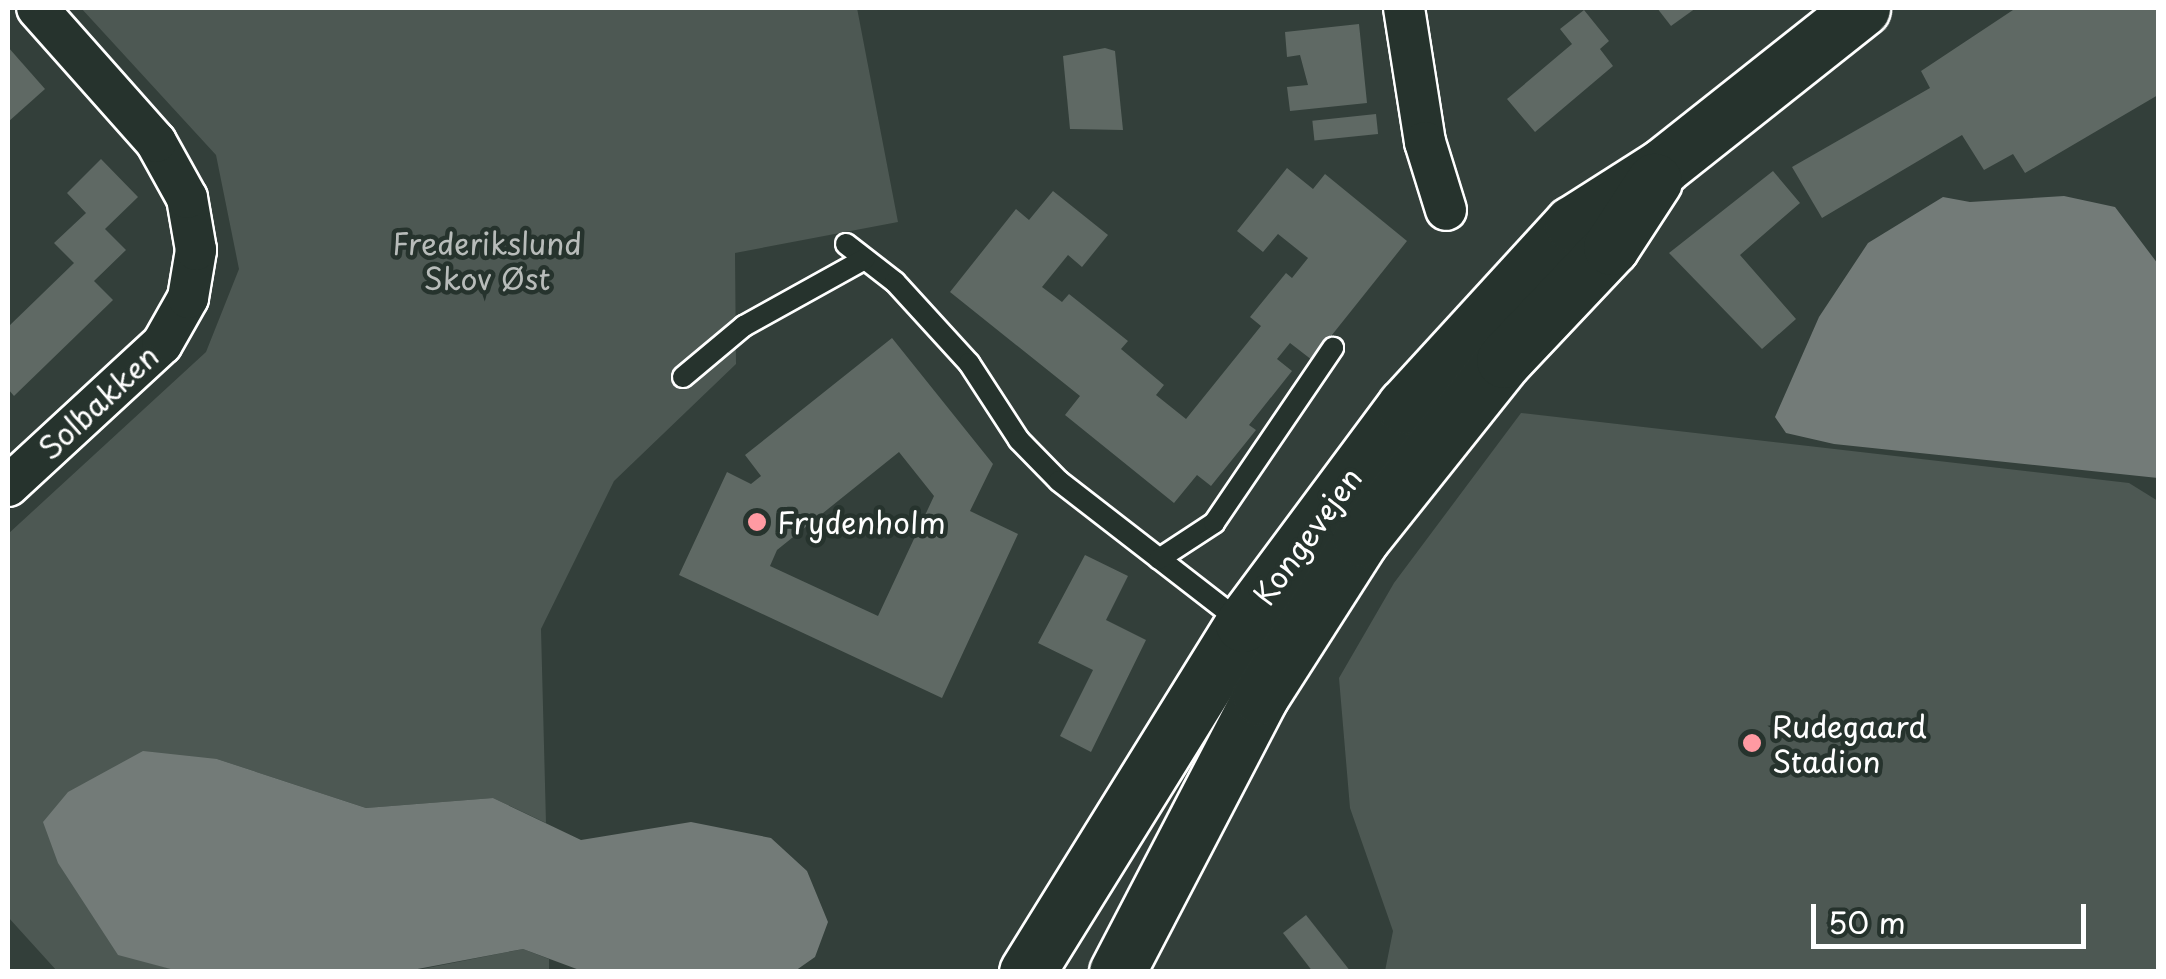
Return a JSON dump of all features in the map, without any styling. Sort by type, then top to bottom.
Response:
[{"type":"main road","name":"Kongevejen","points":[[1027,972],[1264,640],[1381,436],[1572,224],[1664,166],[1862,8]]},
{"type":"main road","name":"Kongevejen","points":[[1117,972],[1264,640]]},
{"type":"street","name":"Solbakken","points":[[8,486],[162,344],[188,298],[196,250],[187,198],[156,142],[38,8]]},
{"type":"street","points":[[1404,8],[1425,142],[1446,210]]},
{"type":"lane","points":[[846,244],[968,363],[1020,440],[1058,482],[1264,640]]},
{"type":"lane","points":[[682,377],[744,326],[865,259]]},
{"type":"lane","points":[[1158,559],[1214,523],[1333,348]]},
{"type":"green space","name":"Frederikslund Skov Øst","points":[[81,8],[857,8],[898,222],[735,253],[736,364],[614,481],[541,629],[546,823],[493,798],[366,808],[217,759],[118,954],[179,971],[57,971],[8,917],[8,534],[206,352],[239,269],[216,155]]},
{"type":"green space","name":"Rudegaard Stadion","points":[[1521,413],[2129,483],[2158,501],[2158,971],[1385,971],[1393,931],[1350,808],[1339,678],[1394,583]]},
{"type":"green space","points":[[523,949],[549,959],[549,971],[407,972]]},
{"type":"shaded area","points":[[2064,196],[2115,207],[2158,264],[2158,478],[1834,444],[1786,433],[1775,417],[1819,317],[1868,243],[1943,197],[1970,202]]},
{"type":"shaded area","points":[[143,751],[217,759],[366,808],[493,798],[581,840],[691,822],[771,838],[807,871],[828,922],[815,957],[795,971],[582,971],[523,949],[407,971],[178,971],[118,955],[58,863],[43,822],[68,792]]},
{"type":"building","points":[[1657,8],[1696,8],[1671,26]]},
{"type":"building","points":[[2016,8],[2158,8],[2158,95],[2025,173],[2013,154],[1984,170],[1962,135],[1822,218],[1792,167],[1930,88],[1921,71]]},
{"type":"building","points":[[1584,10],[1609,41],[1600,49],[1613,66],[1535,132],[1507,99],[1572,44],[1560,29]]},
{"type":"building","points":[[1359,24],[1367,103],[1290,111],[1287,87],[1308,85],[1300,55],[1287,57],[1285,32]]},
{"type":"building","points":[[8,47],[45,89],[8,122]]},
{"type":"building","points":[[1105,48],[1115,51],[1123,130],[1070,129],[1063,56]]},
{"type":"building","points":[[1376,114],[1378,134],[1314,141],[1312,121]]},
{"type":"building","points":[[101,159],[138,197],[105,229],[126,250],[94,281],[113,300],[14,396],[8,389],[8,327],[74,263],[54,243],[86,213],[67,193]]},
{"type":"building","points":[[1287,168],[1313,189],[1325,174],[1407,241],[1312,360],[1290,343],[1277,359],[1292,371],[1249,425],[1256,430],[1211,486],[1197,475],[1174,503],[1065,415],[1080,396],[950,292],[1016,209],[1029,220],[1053,191],[1108,235],[1082,267],[1068,255],[1042,287],[1062,302],[1069,294],[1128,341],[1121,349],[1164,385],[1156,395],[1186,419],[1261,326],[1250,317],[1286,273],[1292,278],[1308,258],[1278,234],[1263,252],[1237,231]]},
{"type":"building","points":[[1773,171],[1800,203],[1740,255],[1796,319],[1762,349],[1669,253]]},
{"type":"building","name":"Frydenholm","points":[[892,338],[993,464],[970,511],[1018,534],[942,698],[679,575],[727,472],[751,484],[761,476],[745,455]],"holes":[[[899,452],[934,496],[878,616],[770,566],[777,550]]]},
{"type":"building","points":[[1085,555],[1128,576],[1106,620],[1146,640],[1091,752],[1060,736],[1093,670],[1038,643]]},
{"type":"building","points":[[1306,915],[1351,972],[1313,972],[1283,933]]},
{"type":"place","name":"Frydenholm","points":[[757,522]]},
{"type":"place","name":"Rudegaard Stadion","points":[[1752,743]]}]
